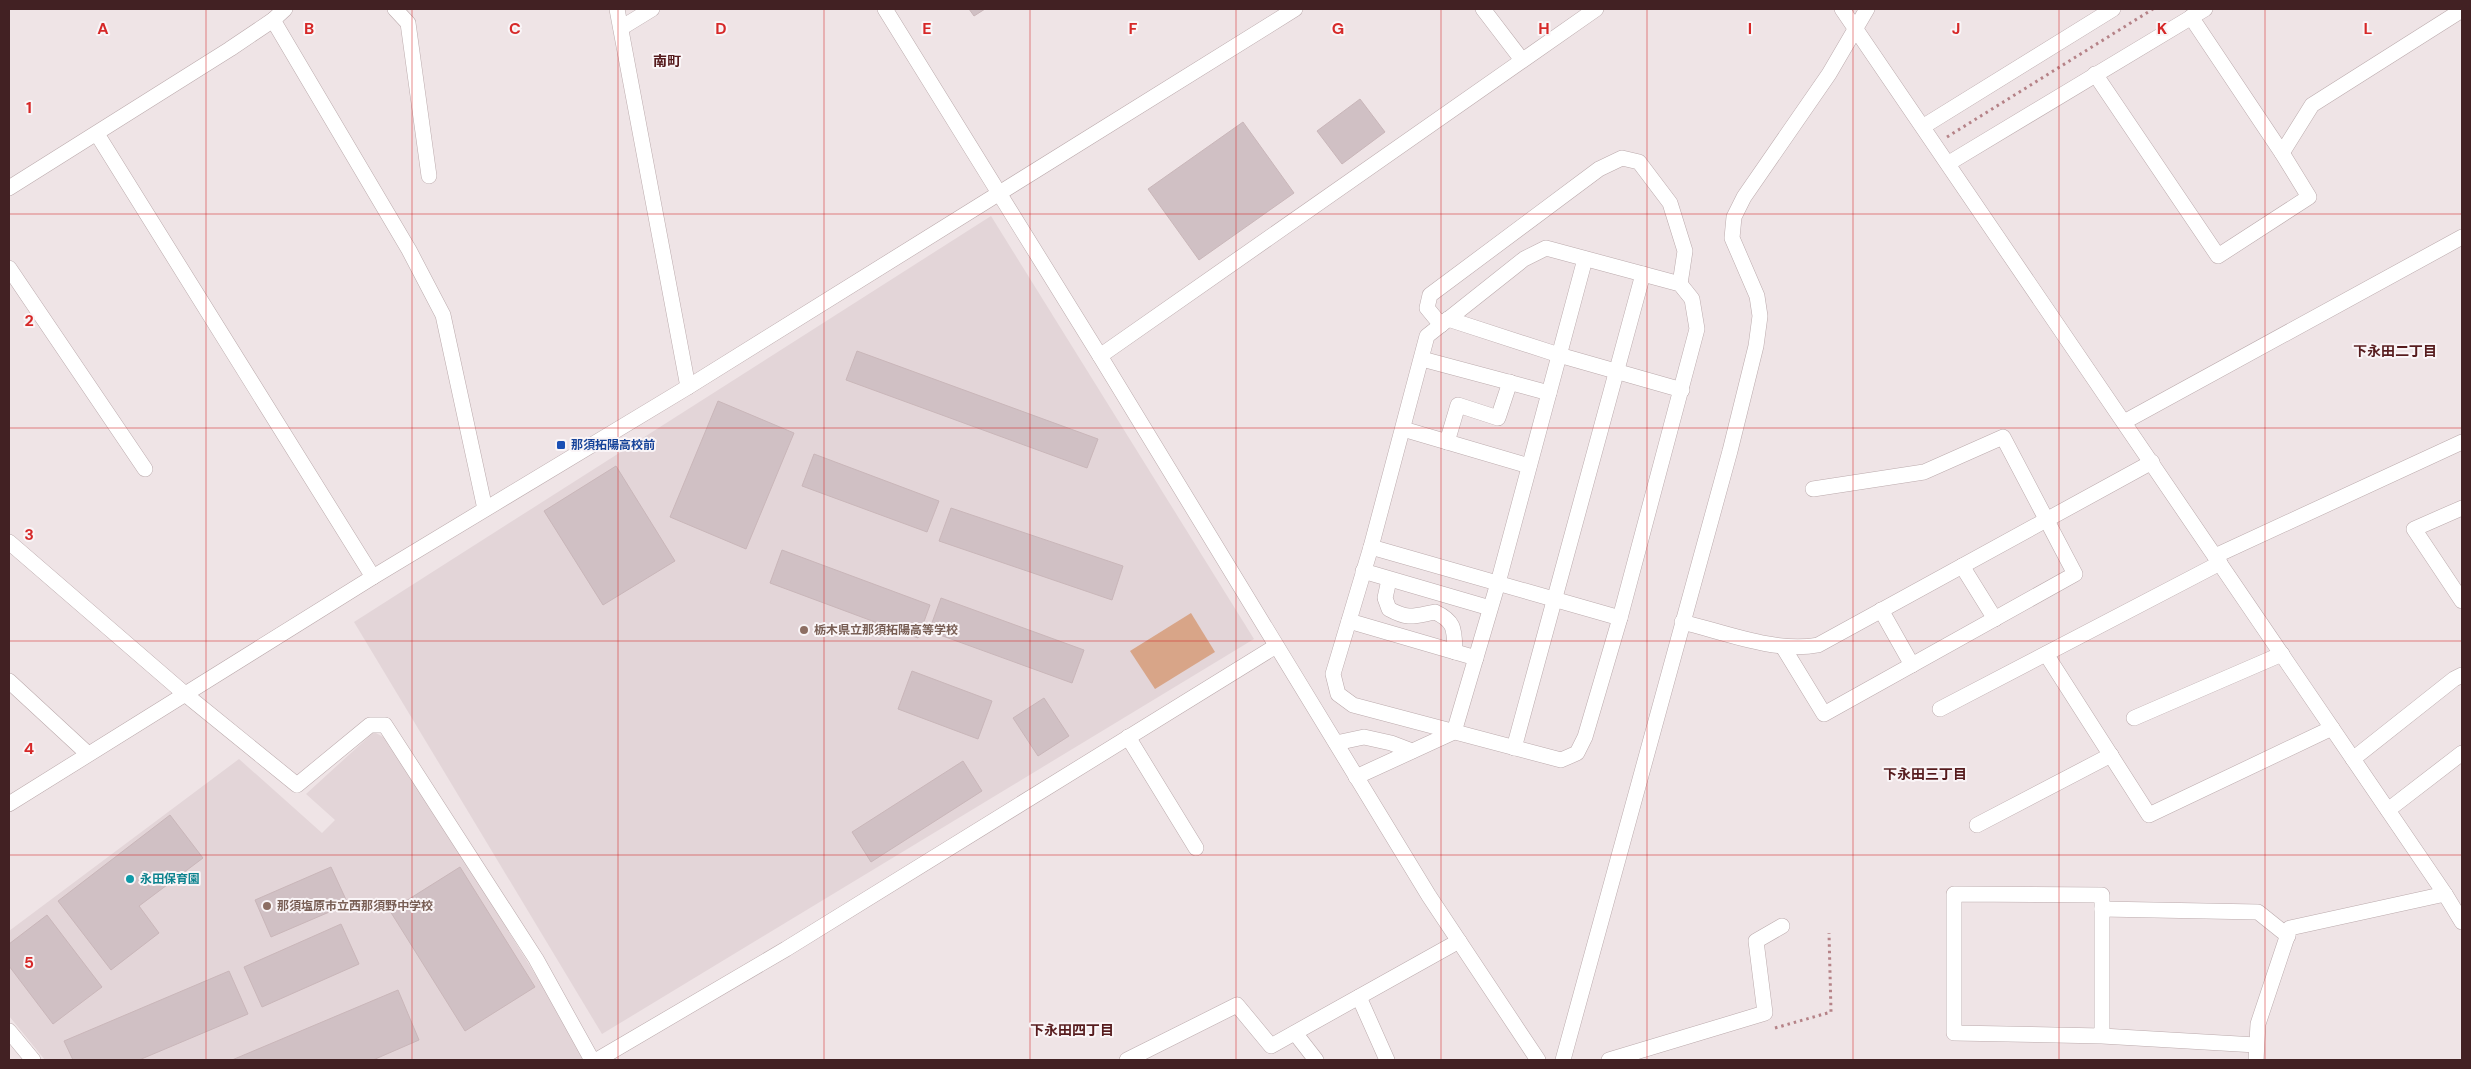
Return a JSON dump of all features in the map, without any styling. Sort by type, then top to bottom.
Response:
[{"type":"street","points":[[9,188],[97,134],[273,20],[285,9]]},
{"type":"street","points":[[395,9],[408,23],[429,176]]},
{"type":"street","points":[[617,9],[688,387]]},
{"type":"street","points":[[621,28],[652,9]]},
{"type":"street","points":[[884,9],[1100,356],[1356,777],[1459,942],[1538,1060]]},
{"type":"street","points":[[9,804],[373,577],[688,387],[1294,9]]},
{"type":"street","points":[[1482,9],[1522,60]]},
{"type":"street","points":[[1100,356],[1596,9]]},
{"type":"street","points":[[1842,9],[1924,126],[2445,894],[2462,922]]},
{"type":"street","points":[[1566,1058],[1682,622],[1730,451],[1756,346],[1760,316],[1757,296],[1732,238],[1734,217],[1744,197],[1829,74],[1867,9]]},
{"type":"street","points":[[1924,126],[2113,9]]},
{"type":"street","points":[[1949,163],[2204,9]]},
{"type":"street","points":[[2282,153],[2312,105],[2462,10]]},
{"type":"street","points":[[2095,74],[2218,256],[2309,197],[2192,17]]},
{"type":"street","points":[[273,20],[409,250],[443,315],[486,509]]},
{"type":"street","points":[[97,134],[373,577]]},
{"type":"street","points":[[1680,284],[1685,251],[1670,203],[1639,162],[1622,158],[1599,169],[1430,295],[1427,308],[1444,322],[1682,390]]},
{"type":"street","points":[[2124,422],[2462,237]]},
{"type":"street","points":[[1546,248],[1643,274],[1680,284],[1692,299],[1697,329],[1620,618],[1585,737],[1577,753],[1561,760],[1353,705],[1338,694],[1333,674],[1404,429],[1427,336],[1524,259],[1546,248]]},
{"type":"street","points":[[1356,777],[1454,732],[1498,583],[1585,259]]},
{"type":"street","points":[[9,268],[145,469]]},
{"type":"street","points":[[1514,748],[1643,274]]},
{"type":"street","points":[[1422,359],[1549,393]]},
{"type":"street","points":[[1448,442],[1458,405],[1498,418],[1510,382]]},
{"type":"street","points":[[1404,429],[1529,466]]},
{"type":"street","points":[[1783,647],[1824,714],[2075,574],[2003,437],[1924,472],[1813,489]]},
{"type":"street","points":[[1940,709],[2046,654],[2218,560],[2462,442]]},
{"type":"street","points":[[1682,622],[1783,647],[1801,648],[1818,645],[2152,462]]},
{"type":"street","points":[[2462,508],[2414,529],[2462,601]]},
{"type":"street","points":[[9,542],[185,694],[297,785],[370,725],[385,725],[536,959],[592,1060]]},
{"type":"street","points":[[1371,547],[1620,618]]},
{"type":"street","points":[[1962,566],[1995,619]]},
{"type":"street","points":[[1363,571],[1490,608]]},
{"type":"street","points":[[1389,580],[1385,598],[1389,609],[1401,616],[1414,617],[1434,612],[1446,617],[1454,626],[1455,652]]},
{"type":"street","points":[[1881,610],[1912,665]]},
{"type":"street","points":[[1348,620],[1476,658]]},
{"type":"street","points":[[597,1060],[786,949],[1276,646]]},
{"type":"street","points":[[2046,654],[2149,815],[2332,728]]},
{"type":"street","points":[[2134,718],[2282,654]]},
{"type":"street","points":[[2354,760],[2454,679],[2462,675]]},
{"type":"street","points":[[9,681],[88,754]]},
{"type":"street","points":[[1336,743],[1364,736],[1412,751]]},
{"type":"street","points":[[1128,738],[1196,848]]},
{"type":"street","points":[[1977,826],[2111,755]]},
{"type":"street","points":[[2388,810],[2460,761]]},
{"type":"street","points":[[2102,1036],[2102,895],[1954,894],[1954,1033],[2102,1036],[2256,1045]]},
{"type":"street","points":[[2256,1060],[2258,1024],[2290,928],[2445,894]]},
{"type":"street","points":[[2102,909],[2258,912],[2288,936]]},
{"type":"street","points":[[1609,1060],[1765,1013],[1756,941],[1782,926]]},
{"type":"street","points":[[1127,1060],[1237,1005],[1271,1046],[1459,942]]},
{"type":"street","points":[[1359,997],[1387,1060]]},
{"type":"street","points":[[9,1031],[33,1060]]},
{"type":"street","points":[[1296,1032],[1316,1060]]},
{"type":"path","points":[[1936,144],[2153,9]]},
{"type":"shaded area","name":"栃木県立那須拓陽高等学校","points":[[991,216],[1254,639],[602,1034],[354,622]]},
{"type":"shaded area","points":[[1191,613],[1215,652],[1155,689],[1130,651]]},
{"type":"shaded area","name":"那須塩原市立西那須野中学校","points":[[374,732],[391,741],[588,1060],[45,1060],[9,1016],[9,931],[239,759],[322,833],[335,820],[306,794]]},
{"type":"building","points":[[969,9],[985,9],[974,16]]},
{"type":"building","points":[[1360,99],[1385,132],[1342,164],[1317,131]]},
{"type":"building","points":[[1243,122],[1294,193],[1199,260],[1148,189]]},
{"type":"building","points":[[857,351],[1098,439],[1087,468],[846,380]]},
{"type":"building","points":[[718,401],[794,433],[746,549],[670,517]]},
{"type":"building","points":[[814,454],[939,501],[927,532],[802,486]]},
{"type":"building","points":[[616,466],[675,561],[603,605],[544,511]]},
{"type":"building","points":[[951,508],[1123,566],[1112,600],[939,541]]},
{"type":"building","points":[[782,550],[930,605],[918,638],[770,583]]},
{"type":"building","points":[[941,598],[1084,650],[1072,683],[929,631]]},
{"type":"building","points":[[912,671],[992,701],[978,739],[898,709]]},
{"type":"building","points":[[1044,698],[1069,736],[1038,756],[1013,718]]},
{"type":"building","points":[[963,761],[982,791],[871,862],[852,832]]},
{"type":"building","name":"永田保育園","points":[[170,815],[203,858],[139,906],[159,933],[111,970],[58,901]]},
{"type":"building","points":[[331,867],[348,904],[271,937],[255,900]]},
{"type":"building","points":[[460,867],[535,987],[465,1031],[390,911]]},
{"type":"building","points":[[47,915],[102,987],[53,1024],[9,966],[9,944]]},
{"type":"building","points":[[341,924],[359,964],[262,1007],[244,967]]},
{"type":"building","points":[[229,971],[248,1014],[139,1060],[73,1060],[64,1041]]},
{"type":"building","points":[[398,990],[419,1040],[373,1060],[232,1060]]},
{"type":"place","name":"那須拓陽高校前","points":[[561,445]]},
{"type":"place","name":"栃木県立那須拓陽高等学校","points":[[804,630]]},
{"type":"place","name":"永田保育園","points":[[130,879]]},
{"type":"place","name":"那須塩原市立西那須野中学校","points":[[267,906]]},
{"type":"district","name":"南町","points":[[667,61]]},
{"type":"district","name":"下永田二丁目","points":[[2395,351]]},
{"type":"district","name":"下永田三丁目","points":[[1925,774]]},
{"type":"district","name":"下永田四丁目","points":[[1072,1030]]}]
